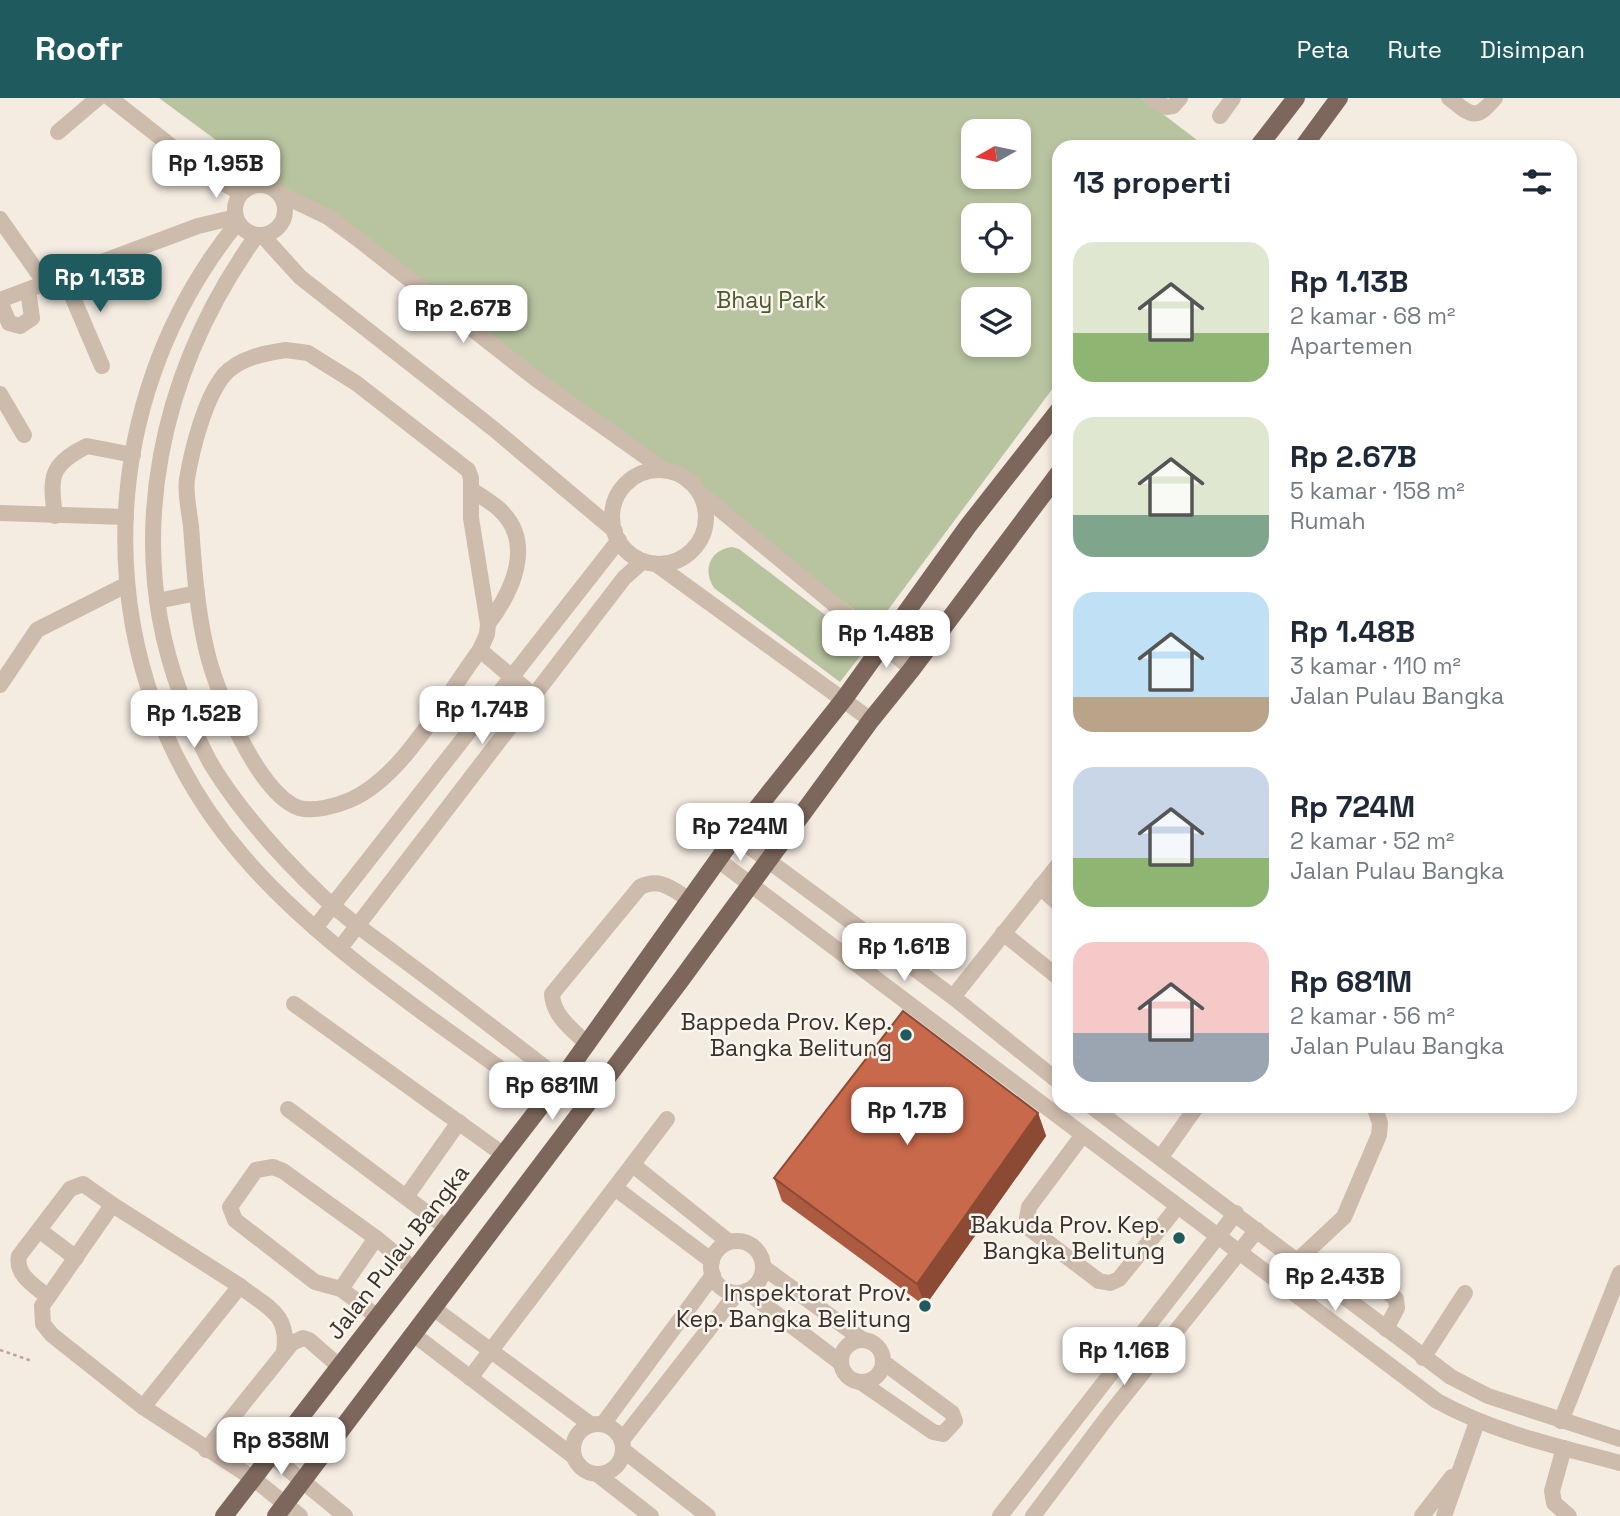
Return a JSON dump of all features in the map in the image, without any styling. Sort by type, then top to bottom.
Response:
[{"type":"main road","points":[[1263,140],[1296,98]]},
{"type":"main road","points":[[1308,140],[1339,98]]},
{"type":"main road","name":"Jalan Pulau Bangka","points":[[224,1516],[561,1080],[718,860],[844,699],[882,644],[1052,419]]},
{"type":"main road","points":[[280,1510],[1052,482]]},
{"type":"street","points":[[58,132],[98,98]]},
{"type":"street","points":[[110,98],[208,175],[241,193]]},
{"type":"street","points":[[1152,98],[1166,107],[1174,106],[1180,98]]},
{"type":"street","points":[[1220,116],[1233,98]]},
{"type":"street","points":[[1449,98],[1468,114],[1475,115],[1483,112],[1494,98]]},
{"type":"street","points":[[663,470],[536,379],[328,217],[263,185],[249,187],[241,193],[235,207],[237,219],[244,229],[260,235],[300,277],[495,430],[617,536],[631,554],[650,562],[871,720]]},
{"type":"street","points":[[280,194],[285,208],[284,218],[276,230],[260,235],[206,317],[181,375],[166,422],[156,475],[152,535],[157,601],[175,679],[215,770],[279,853],[334,906],[561,1080]]},
{"type":"street","points":[[0,219],[46,284]]},
{"type":"street","points":[[27,290],[32,318],[20,326],[9,323],[0,300],[198,226],[237,219]]},
{"type":"street","points":[[237,219],[203,266],[170,336],[143,409],[133,455],[126,517],[126,585],[142,675],[162,726],[184,769],[240,854],[315,928],[544,1100]]},
{"type":"street","points":[[64,277],[102,366]]},
{"type":"street","points":[[286,350],[308,353],[356,383],[468,470],[472,490],[471,518],[488,624],[487,634],[480,650],[419,736],[378,785],[350,800],[320,809],[298,807],[278,793],[255,766],[229,715],[207,653],[197,593],[187,480],[211,394],[226,373],[245,360],[286,350]]},
{"type":"street","points":[[0,394],[24,435]]},
{"type":"street","points":[[55,516],[51,483],[61,463],[87,446],[133,455]]},
{"type":"street","points":[[315,928],[512,677],[617,536],[612,513],[622,488],[644,472],[663,470],[680,474],[912,669]]},
{"type":"street","points":[[472,490],[500,510],[511,524],[518,547],[514,581],[504,602],[488,624]]},
{"type":"street","points":[[341,947],[624,578],[650,562],[682,558],[701,538],[706,520],[700,493]]},
{"type":"street","points":[[0,513],[126,517]]},
{"type":"street","points":[[0,685],[37,630],[126,585]]},
{"type":"street","points":[[157,601],[197,593]]},
{"type":"street","points":[[480,650],[534,696]]},
{"type":"street","points":[[736,836],[953,997],[1052,1076]]},
{"type":"street","points":[[718,860],[751,883],[1042,1115],[1082,1136],[1437,1401],[1477,1422],[1520,1438],[1620,1463]]},
{"type":"street","points":[[953,997],[1052,872]]},
{"type":"street","points":[[587,1044],[558,1015],[552,1006],[552,994],[640,887],[651,882],[661,883],[690,900]]},
{"type":"street","points":[[1040,887],[1052,898]]},
{"type":"street","points":[[1003,933],[1052,967]]},
{"type":"street","points":[[294,1004],[504,1155]]},
{"type":"street","points":[[288,1109],[447,1228]]},
{"type":"street","points":[[1101,1113],[1236,1213],[1423,1358],[1488,1396],[1620,1439]]},
{"type":"street","points":[[1161,1157],[1192,1113]]},
{"type":"street","points":[[1297,1261],[1344,1217],[1351,1204],[1379,1135],[1380,1123],[1376,1113]]},
{"type":"street","points":[[470,1378],[667,1119]]},
{"type":"street","points":[[406,1197],[458,1122]]},
{"type":"street","points":[[1082,1136],[1029,1207],[1027,1219],[1030,1229],[1099,1281],[1110,1283],[1119,1279],[1178,1206]]},
{"type":"street","points":[[632,1165],[729,1242]]},
{"type":"street","points":[[379,1318],[341,1289],[315,1282],[235,1220],[230,1207],[256,1170],[273,1167],[283,1171],[376,1238],[415,1270]]},
{"type":"street","points":[[48,1297],[22,1275],[18,1266],[19,1256],[70,1189],[78,1184],[240,1286],[281,1318],[285,1331],[284,1351]]},
{"type":"street","points":[[615,1188],[712,1268],[719,1285],[742,1292],[841,1363],[847,1376],[862,1382],[933,1432],[943,1434],[951,1429],[955,1421],[952,1412],[883,1362],[877,1347],[863,1340],[762,1267]]},
{"type":"street","points":[[113,1205],[42,1306],[43,1324],[52,1335],[142,1407],[254,1479],[280,1510],[300,1516]]},
{"type":"street","points":[[1000,1516],[1236,1213]]},
{"type":"street","points":[[38,1230],[76,1258]]},
{"type":"street","points":[[1033,1516],[1109,1415],[1257,1230]]},
{"type":"street","points":[[341,1289],[376,1238]]},
{"type":"street","points":[[573,1456],[575,1437],[596,1424],[712,1268],[720,1247],[738,1241],[756,1249],[762,1267],[761,1277],[742,1292],[622,1445],[615,1467],[597,1474]]},
{"type":"street","points":[[1330,1286],[1343,1268],[1352,1264],[1396,1299],[1398,1308],[1386,1329]]},
{"type":"street","points":[[1561,1421],[1620,1273]]},
{"type":"street","points":[[142,1407],[240,1286]]},
{"type":"street","points":[[1423,1358],[1465,1293]]},
{"type":"street","points":[[433,1308],[596,1424],[616,1432],[622,1445],[708,1516]]},
{"type":"street","points":[[412,1334],[573,1456],[580,1467],[597,1474],[651,1516]]},
{"type":"street","points":[[206,1450],[292,1342],[303,1338],[309,1340],[340,1367]]},
{"type":"street","points":[[841,1363],[848,1345],[863,1340]]},
{"type":"street","points":[[862,1382],[877,1377],[883,1362]]},
{"type":"street","points":[[1444,1516],[1477,1422]]},
{"type":"street","points":[[1564,1448],[1552,1491],[1554,1503],[1569,1516]]},
{"type":"street","points":[[272,1455],[345,1516]]},
{"type":"street","points":[[1422,1516],[1460,1467]]},
{"type":"path","points":[[0,1350],[32,1361]]},
{"type":"green space","name":"Bhay Park","points":[[159,98],[1142,98],[1197,140],[1052,140],[1052,389],[876,626]]},
{"type":"green space","points":[[732,547],[739,549],[867,647],[840,682],[714,588],[710,581],[710,562],[718,552]]},
{"type":"building","points":[[903,1011],[1038,1113],[917,1284],[774,1178]]},
{"type":"place","name":"Bappeda Prov. Kep. Bangka Belitung","points":[[906,1035]]},
{"type":"place","name":"Bakuda Prov. Kep. Bangka Belitung","points":[[1179,1238]]},
{"type":"place","name":"Inspektorat Prov. Kep. Bangka Belitung","points":[[925,1306]]}]
